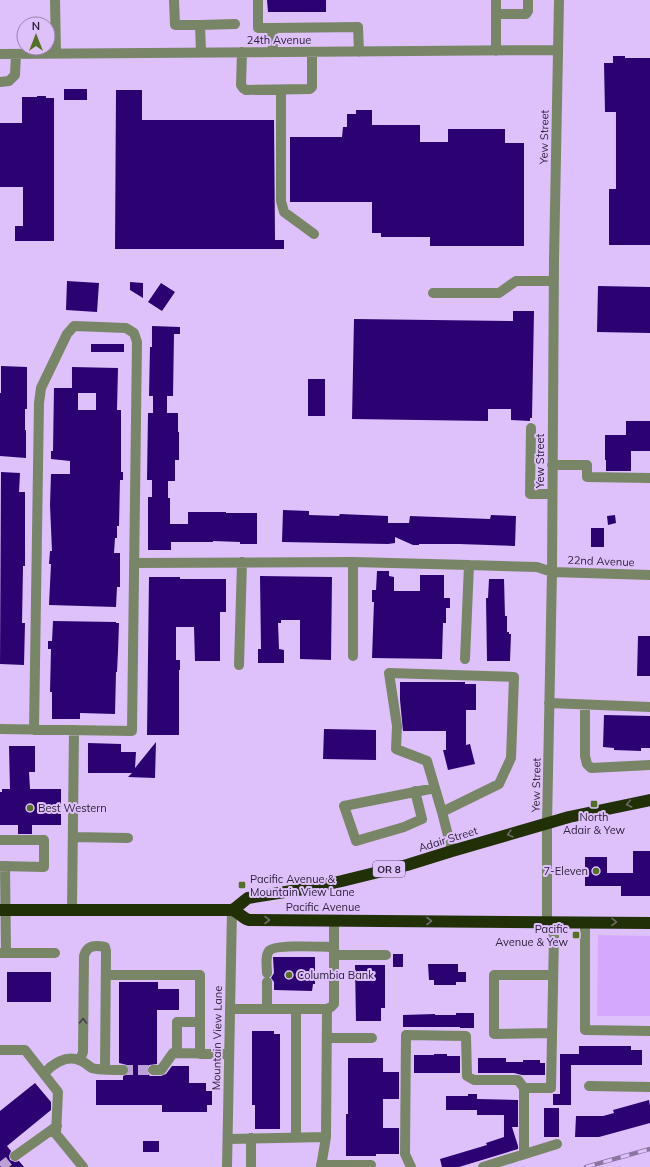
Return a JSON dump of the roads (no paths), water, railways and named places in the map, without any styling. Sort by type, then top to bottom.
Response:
[{"type":"highway","name":"Adair Street","points":[[232,910],[248,898],[310,888],[408,865],[582,814],[650,800]]},
{"type":"highway","points":[[3,910],[232,910]]},
{"type":"highway","name":"Pacific Avenue","points":[[232,910],[236,911],[244,919],[249,920],[650,923]]},
{"type":"street","points":[[55,0],[55,16]]},
{"type":"street","points":[[174,0],[175,26],[235,24]]},
{"type":"street","points":[[258,0],[258,28],[358,27],[359,52]]},
{"type":"street","points":[[496,0],[496,51]]},
{"type":"street","points":[[496,14],[526,14],[528,11],[528,0]]},
{"type":"street","name":"Yew Street","points":[[547,922],[554,281],[559,0]]},
{"type":"street","points":[[200,25],[201,52]]},
{"type":"street","points":[[272,28],[273,52]]},
{"type":"street","name":"24th Avenue","points":[[56,53],[558,50]]},
{"type":"street","points":[[242,52],[241,85],[246,90],[308,90],[312,87],[312,52]]},
{"type":"street","name":"24th Avenue","points":[[0,54],[16,54]]},
{"type":"street","points":[[0,82],[9,81],[15,75],[16,54]]},
{"type":"street","points":[[280,90],[281,201],[284,212],[314,234]]},
{"type":"street","points":[[433,293],[499,293],[516,281],[554,281]]},
{"type":"street","points":[[0,729],[34,730],[132,731],[136,350],[134,333],[126,328],[74,326],[67,334],[41,388],[39,403],[34,730]]},
{"type":"street","points":[[531,428],[530,494],[552,494]]},
{"type":"street","points":[[552,465],[587,465],[587,477],[650,478]]},
{"type":"street","points":[[239,665],[242,562]]},
{"type":"street","points":[[353,562],[353,656]]},
{"type":"street","name":"22nd Avenue","points":[[134,563],[353,562],[537,567],[552,572],[650,575]]},
{"type":"street","points":[[465,659],[469,565]]},
{"type":"street","points":[[442,812],[499,784],[511,758],[514,677],[389,673],[397,726],[396,749],[427,761],[452,851]]},
{"type":"street","points":[[549,703],[650,707]]},
{"type":"street","points":[[585,705],[585,756],[587,764],[591,768],[650,765]]},
{"type":"street","points":[[72,910],[74,730]]},
{"type":"street","points":[[415,792],[422,819],[356,841],[344,806],[435,788]]},
{"type":"street","points":[[73,837],[128,838]]},
{"type":"street","points":[[0,840],[44,840],[44,867],[3,866],[3,953],[55,953]]},
{"type":"street","name":"Mountain View Lane","points":[[227,1167],[232,910]]},
{"type":"street","points":[[230,1009],[327,1009],[331,1007],[334,1004],[334,920]]},
{"type":"street","points":[[524,1088],[551,1088],[554,935],[547,922]]},
{"type":"street","points":[[585,922],[585,1030],[650,1031]]},
{"type":"street","points":[[80,1060],[83,1052],[84,956],[85,951],[88,948],[96,945],[104,947],[106,951],[105,1069]]},
{"type":"street","points":[[267,1009],[267,955],[272,949],[282,947],[386,955]]},
{"type":"street","points":[[106,974],[200,975],[200,1054]]},
{"type":"street","points":[[552,1033],[494,1034],[494,975],[554,974]]},
{"type":"street","points":[[296,1009],[296,1138]]},
{"type":"street","points":[[327,1009],[326,1137],[321,1166],[371,1165]]},
{"type":"street","points":[[177,1053],[177,1022],[200,1022]]},
{"type":"street","points":[[411,1167],[405,1154],[406,1035],[466,1036],[467,1076],[474,1080],[518,1080],[524,1088],[524,1154]]},
{"type":"street","points":[[327,1038],[372,1038]]},
{"type":"street","points":[[0,1050],[25,1050],[58,1092],[56,1134],[80,1166]]},
{"type":"street","points":[[153,1070],[161,1070],[173,1053],[229,1054]]},
{"type":"street","points":[[44,1074],[51,1066],[59,1062],[72,1059],[80,1060],[93,1069],[123,1070]]},
{"type":"street","points":[[589,1086],[650,1087]]},
{"type":"street","points":[[15,1156],[56,1126]]},
{"type":"street","points":[[228,1139],[326,1137]]},
{"type":"street","points":[[250,1138],[250,1167]]},
{"type":"street","points":[[482,1167],[557,1144]]},
{"type":"tunnel","points":[[123,1070],[153,1070]]},
{"type":"tunnel","points":[[1,1167],[15,1156]]},
{"type":"railway","points":[[586,1167],[650,1149]]},
{"type":"place","name":"North Adair & Yew","points":[[594,804]]},
{"type":"place","name":"Best Western","points":[[30,808]]},
{"type":"place","name":"7-Eleven","points":[[596,871]]},
{"type":"place","name":"Pacific Avenue & Mountain View Lane","points":[[242,885]]},
{"type":"place","name":"Pacific Avenue & Yew","points":[[576,935]]},
{"type":"place","name":"Columbia Bank","points":[[289,975]]}]
